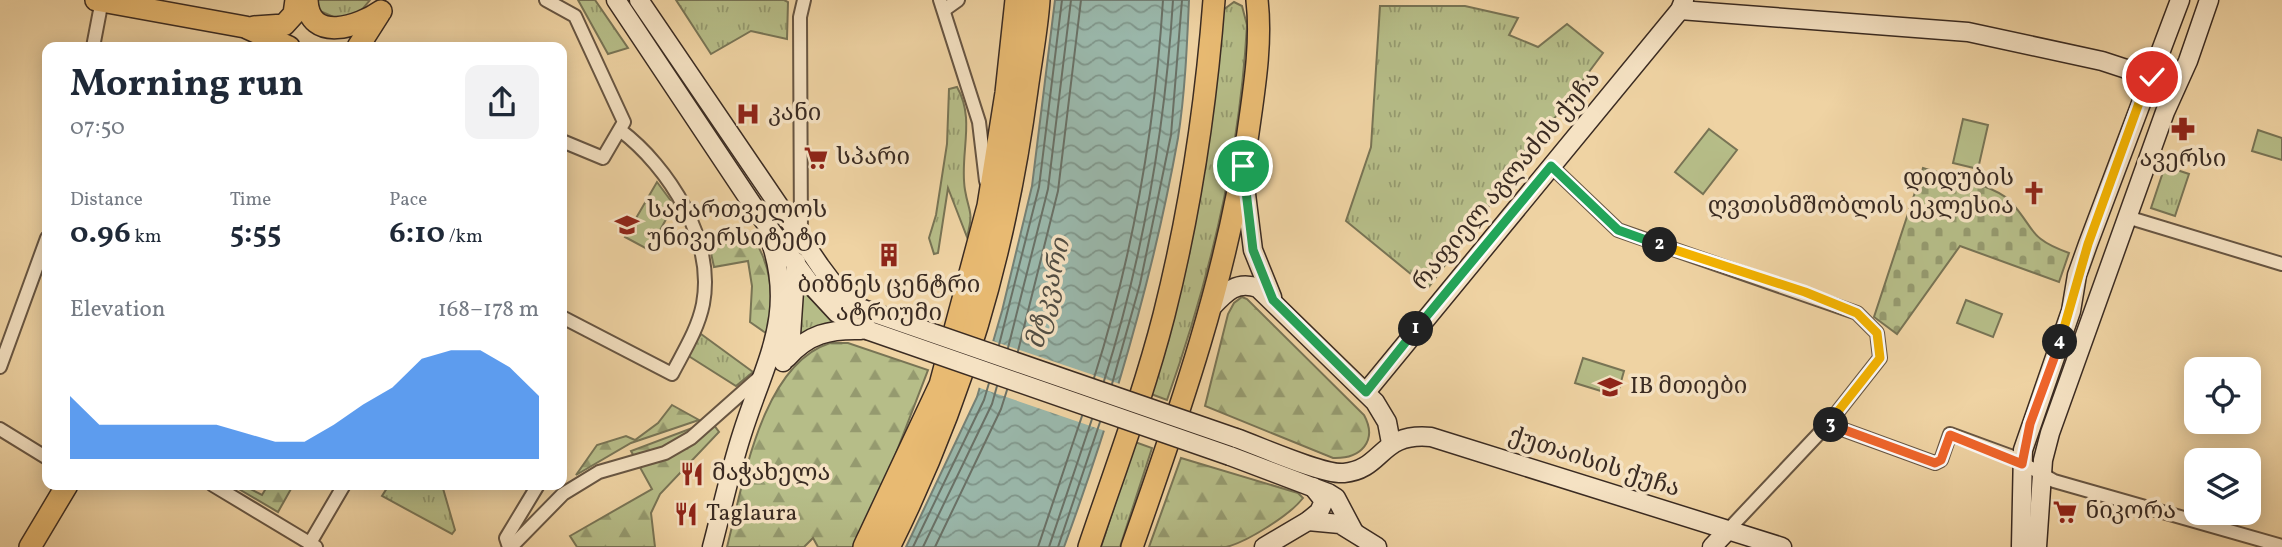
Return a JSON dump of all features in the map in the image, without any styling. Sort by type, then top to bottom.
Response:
[{"type":"highway","points":[[865,547],[941,385],[989,206],[1007,93],[1017,0]]},
{"type":"highway","points":[[888,547],[958,390],[986,298],[1016,167],[1038,0]]},
{"type":"main road","points":[[100,0],[245,27],[284,25],[294,14],[296,0]]},
{"type":"main road","points":[[307,0],[317,21],[332,28],[356,26],[384,5]]},
{"type":"main road","points":[[616,0],[758,213],[821,298],[837,313],[858,323],[1313,487],[1335,498],[1354,532]]},
{"type":"main road","points":[[639,0],[858,323]]},
{"type":"main road","points":[[2021,547],[2022,464],[2030,424],[2071,311],[2077,275],[2139,103],[2152,77],[2180,0]]},
{"type":"main road","points":[[2037,547],[2041,475],[2050,433],[2175,85],[2188,61],[2208,0]]},
{"type":"main road","points":[[1132,547],[1212,309],[1243,166],[1257,57],[1254,4]]},
{"type":"main road","points":[[361,42],[384,5]]},
{"type":"main road","points":[[1682,5],[1968,32],[2102,61],[2175,85]]},
{"type":"main road","name":"რაფიელ აგლაძის ქუჩა","points":[[1366,392],[1682,5]]},
{"type":"main road","points":[[1089,547],[1164,315],[1192,174],[1217,6]]},
{"type":"main road","points":[[245,27],[278,42]]},
{"type":"main road","points":[[1243,166],[1253,250],[1273,300]]},
{"type":"main road","points":[[712,547],[739,443],[780,325],[781,299],[776,259],[758,213]]},
{"type":"main road","points":[[783,362],[790,335],[796,264],[795,241],[787,218]]},
{"type":"main road","points":[[755,400],[783,362],[810,337],[858,323],[1236,438],[1336,473],[1356,470],[1370,463],[1391,443],[1387,422],[1366,392],[1258,288],[1240,285],[1226,292],[1212,309]]},
{"type":"main road","name":"ქუთაისის ქუჩა","points":[[1391,443],[1408,437],[1431,438],[1782,547]]},
{"type":"main road","points":[[1264,547],[1319,512],[1324,500],[1313,487]]},
{"type":"main road","points":[[30,547],[63,490]]},
{"type":"main road","points":[[1308,521],[1340,524],[1377,547]]},
{"type":"main road","points":[[1712,547],[1728,530]]},
{"type":"street","points":[[94,42],[100,0]]},
{"type":"street","points":[[546,0],[575,16],[624,122],[603,158],[567,143]]},
{"type":"street","points":[[801,239],[800,16],[804,0]]},
{"type":"street","points":[[958,0],[942,5],[979,122],[989,206]]},
{"type":"street","points":[[567,320],[672,374],[701,311],[703,279],[693,220],[646,153],[620,130]]},
{"type":"street","points":[[1551,166],[1607,221],[1626,234],[1805,292],[1861,316],[1877,333],[1880,358],[1828,424],[1728,530]]},
{"type":"street","points":[[773,198],[791,199],[800,183]]},
{"type":"street","points":[[2127,217],[2282,264]]},
{"type":"street","points":[[0,367],[42,252]]},
{"type":"street","points":[[535,490],[506,538],[510,547],[563,494],[599,472],[655,457],[691,438],[764,373]]},
{"type":"street","points":[[1828,424],[1935,463],[1941,460],[1950,435],[2022,464],[2041,475],[2262,544],[2282,546]]},
{"type":"street","points":[[0,429],[42,455]]},
{"type":"street","points":[[221,490],[313,545],[341,490]]},
{"type":"green space","points":[[313,0],[370,0],[361,11],[338,19],[320,11]]},
{"type":"green space","points":[[578,0],[595,0],[628,48],[608,54]]},
{"type":"green space","points":[[676,0],[784,0],[788,2],[787,39],[751,31],[711,54]]},
{"type":"green space","points":[[1234,2],[1242,6],[1247,25],[1238,121],[1209,262],[1167,400],[1151,394],[1223,10]]},
{"type":"green space","points":[[1380,6],[1465,6],[1518,18],[1509,35],[1538,47],[1567,24],[1603,53],[1428,288],[1346,221],[1371,147]]},
{"type":"green space","points":[[957,87],[965,112],[964,177],[970,222],[967,237],[948,188],[938,253],[934,254],[929,238],[936,215],[947,144],[949,89]]},
{"type":"green space","points":[[1963,119],[1988,125],[1978,169],[1953,163]]},
{"type":"green space","points":[[1709,129],[1737,150],[1703,194],[1675,172]]},
{"type":"green space","points":[[2258,130],[2282,138],[2282,160],[2252,151]]},
{"type":"green space","points":[[2165,166],[2189,174],[2175,216],[2151,208]]},
{"type":"green space","points":[[1923,168],[1982,185],[2003,195],[2033,232],[2055,248],[2069,253],[2059,282],[1960,246],[1897,334],[1874,317]]},
{"type":"green space","points":[[657,182],[674,205],[649,250],[625,237]]},
{"type":"green space","points":[[750,232],[764,258],[770,282],[770,336],[750,322],[752,286],[748,261],[714,267],[708,239]]},
{"type":"green space","points":[[797,281],[808,296],[838,325],[795,341]]},
{"type":"green space","points":[[1242,297],[1364,415],[1369,433],[1368,440],[1359,452],[1343,458],[1333,458],[1205,406],[1228,314],[1234,303]]},
{"type":"green space","points":[[1966,300],[2002,314],[1993,337],[1957,323]]},
{"type":"green space","points":[[701,334],[753,372],[736,386],[687,355]]},
{"type":"green space","points":[[830,343],[848,343],[928,370],[893,461],[855,547],[818,547],[813,538],[804,547],[727,547],[748,461],[771,401],[787,375],[806,356]]},
{"type":"green space","points":[[1583,358],[1624,371],[1617,396],[1575,383]]},
{"type":"green space","points":[[672,405],[699,420],[631,443],[576,475],[597,445],[626,436],[635,440],[658,423]]},
{"type":"green space","points":[[711,421],[719,432],[660,494],[651,513],[655,547],[577,547],[570,536],[652,489],[631,451]]},
{"type":"green space","points":[[1135,442],[1152,448],[1120,547],[1101,547]]},
{"type":"green space","points":[[1181,458],[1298,493],[1303,498],[1268,527],[1226,547],[1149,547]]},
{"type":"green space","points":[[241,490],[252,490],[262,495],[265,490],[290,490],[278,512]]},
{"type":"green space","points":[[386,490],[443,490],[455,530],[452,534],[382,496]]},
{"type":"water","name":"მტკვარი","points":[[1055,0],[1189,0],[1178,138],[1144,294],[1115,396],[1064,547],[906,547],[977,397],[1002,311],[1032,186]]},
{"type":"pier","points":[[990,340],[1123,385],[1108,432],[977,387]]},
{"type":"place","name":"კანი","points":[[748,114]]},
{"type":"place","name":"ავერსი","points":[[2183,129]]},
{"type":"place","name":"სპარი","points":[[816,158]]},
{"type":"place","name":"დიდუბის ღვთისმშობლის ეკლესია","points":[[2034,193]]},
{"type":"place","name":"საქართველოს უნივერსიტეტი","points":[[627,225]]},
{"type":"place","name":"ბიზნეს ცენტრი ატრიუმი","points":[[889,255]]},
{"type":"place","name":"IB მთიები","points":[[1610,387]]},
{"type":"place","name":"მაჭახელა","points":[[692,474]]},
{"type":"place","name":"ნიკორა","points":[[2065,512]]},
{"type":"place","name":"Taglaura","points":[[686,514]]},
{"type":"route","points":[[1243,166],[1253,250],[1273,300],[1366,392],[1551,166],[1607,221],[1626,234],[1805,292],[1861,316],[1877,333],[1880,358],[1828,424],[1935,463],[1941,460],[1950,435],[2010,456],[2022,464],[2030,424],[2071,311],[2077,275],[2139,103],[2152,77]]}]
